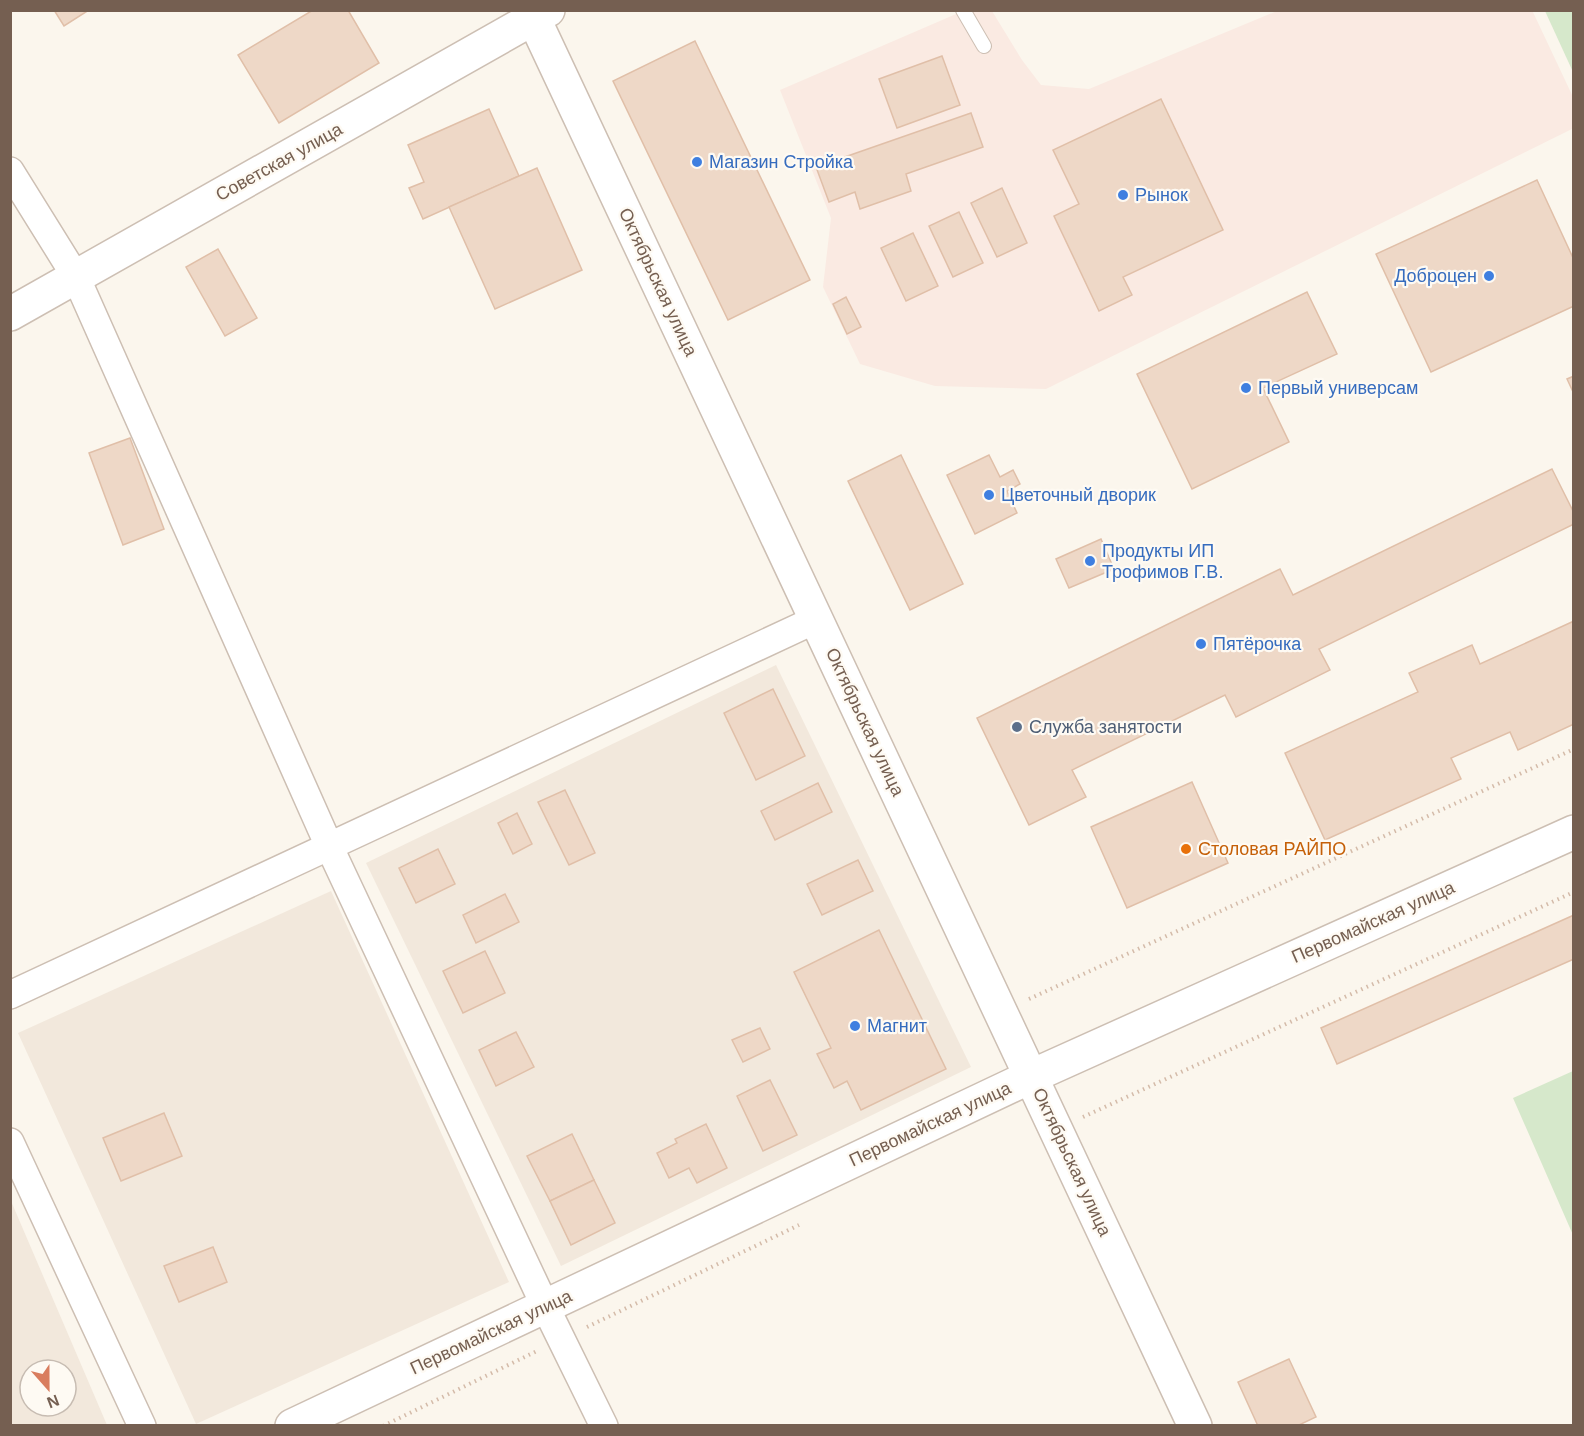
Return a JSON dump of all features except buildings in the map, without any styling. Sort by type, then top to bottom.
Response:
[{"type":"street","name":"Советская улица","points":[[10,314],[541,14]]},
{"type":"street","name":"Октябрьская улица","points":[[541,14],[817,619],[1195,1425]]},
{"type":"street","points":[[10,171],[76,276],[329,846],[545,1306],[604,1425]]},
{"type":"street","points":[[10,995],[817,619]]},
{"type":"street","name":"Первомайская улица","points":[[292,1425],[1032,1076],[1574,832]]},
{"type":"street","points":[[10,1142],[142,1425]]},
{"type":"lane","points":[[963,10],[984,46]]},
{"type":"path","points":[[1002,1012],[1574,749]]},
{"type":"path","points":[[1057,1129],[1574,892]]},
{"type":"path","points":[[383,1425],[809,1220]]},
{"type":"shaded area","points":[[1532,10],[1573,97],[1574,128],[1046,389],[935,386],[860,364],[823,287],[831,218],[780,90],[963,11],[992,11],[1022,60],[1041,85],[1089,89],[1277,11]]},
{"type":"shaded area","points":[[776,665],[971,1067],[561,1266],[366,863]]},
{"type":"shaded area","points":[[331,891],[509,1282],[196,1424],[18,1033]]},
{"type":"shaded area","points":[[10,1201],[11,1201],[107,1425],[11,1425]]},
{"type":"green space","points":[[1545,11],[1573,11],[1573,72]]},
{"type":"green space","points":[[1573,1071],[1573,1235],[1513,1098]]},
{"type":"place","name":"Магазин Стройка","points":[[697,162]]},
{"type":"place","name":"Рынок","points":[[1123,195]]},
{"type":"place","name":"Доброцен","points":[[1489,276]]},
{"type":"place","name":"Первый универсам","points":[[1246,388]]},
{"type":"place","name":"Цветочный дворик","points":[[989,495]]},
{"type":"place","name":"Продукты ИП Трофимов Г.В.","points":[[1090,561]]},
{"type":"place","name":"Пятёрочка","points":[[1201,644]]},
{"type":"place","name":"Служба занятости","points":[[1017,727]]},
{"type":"place","name":"Столовая РАЙПО","points":[[1186,849]]},
{"type":"place","name":"Магнит","points":[[855,1026]]}]
